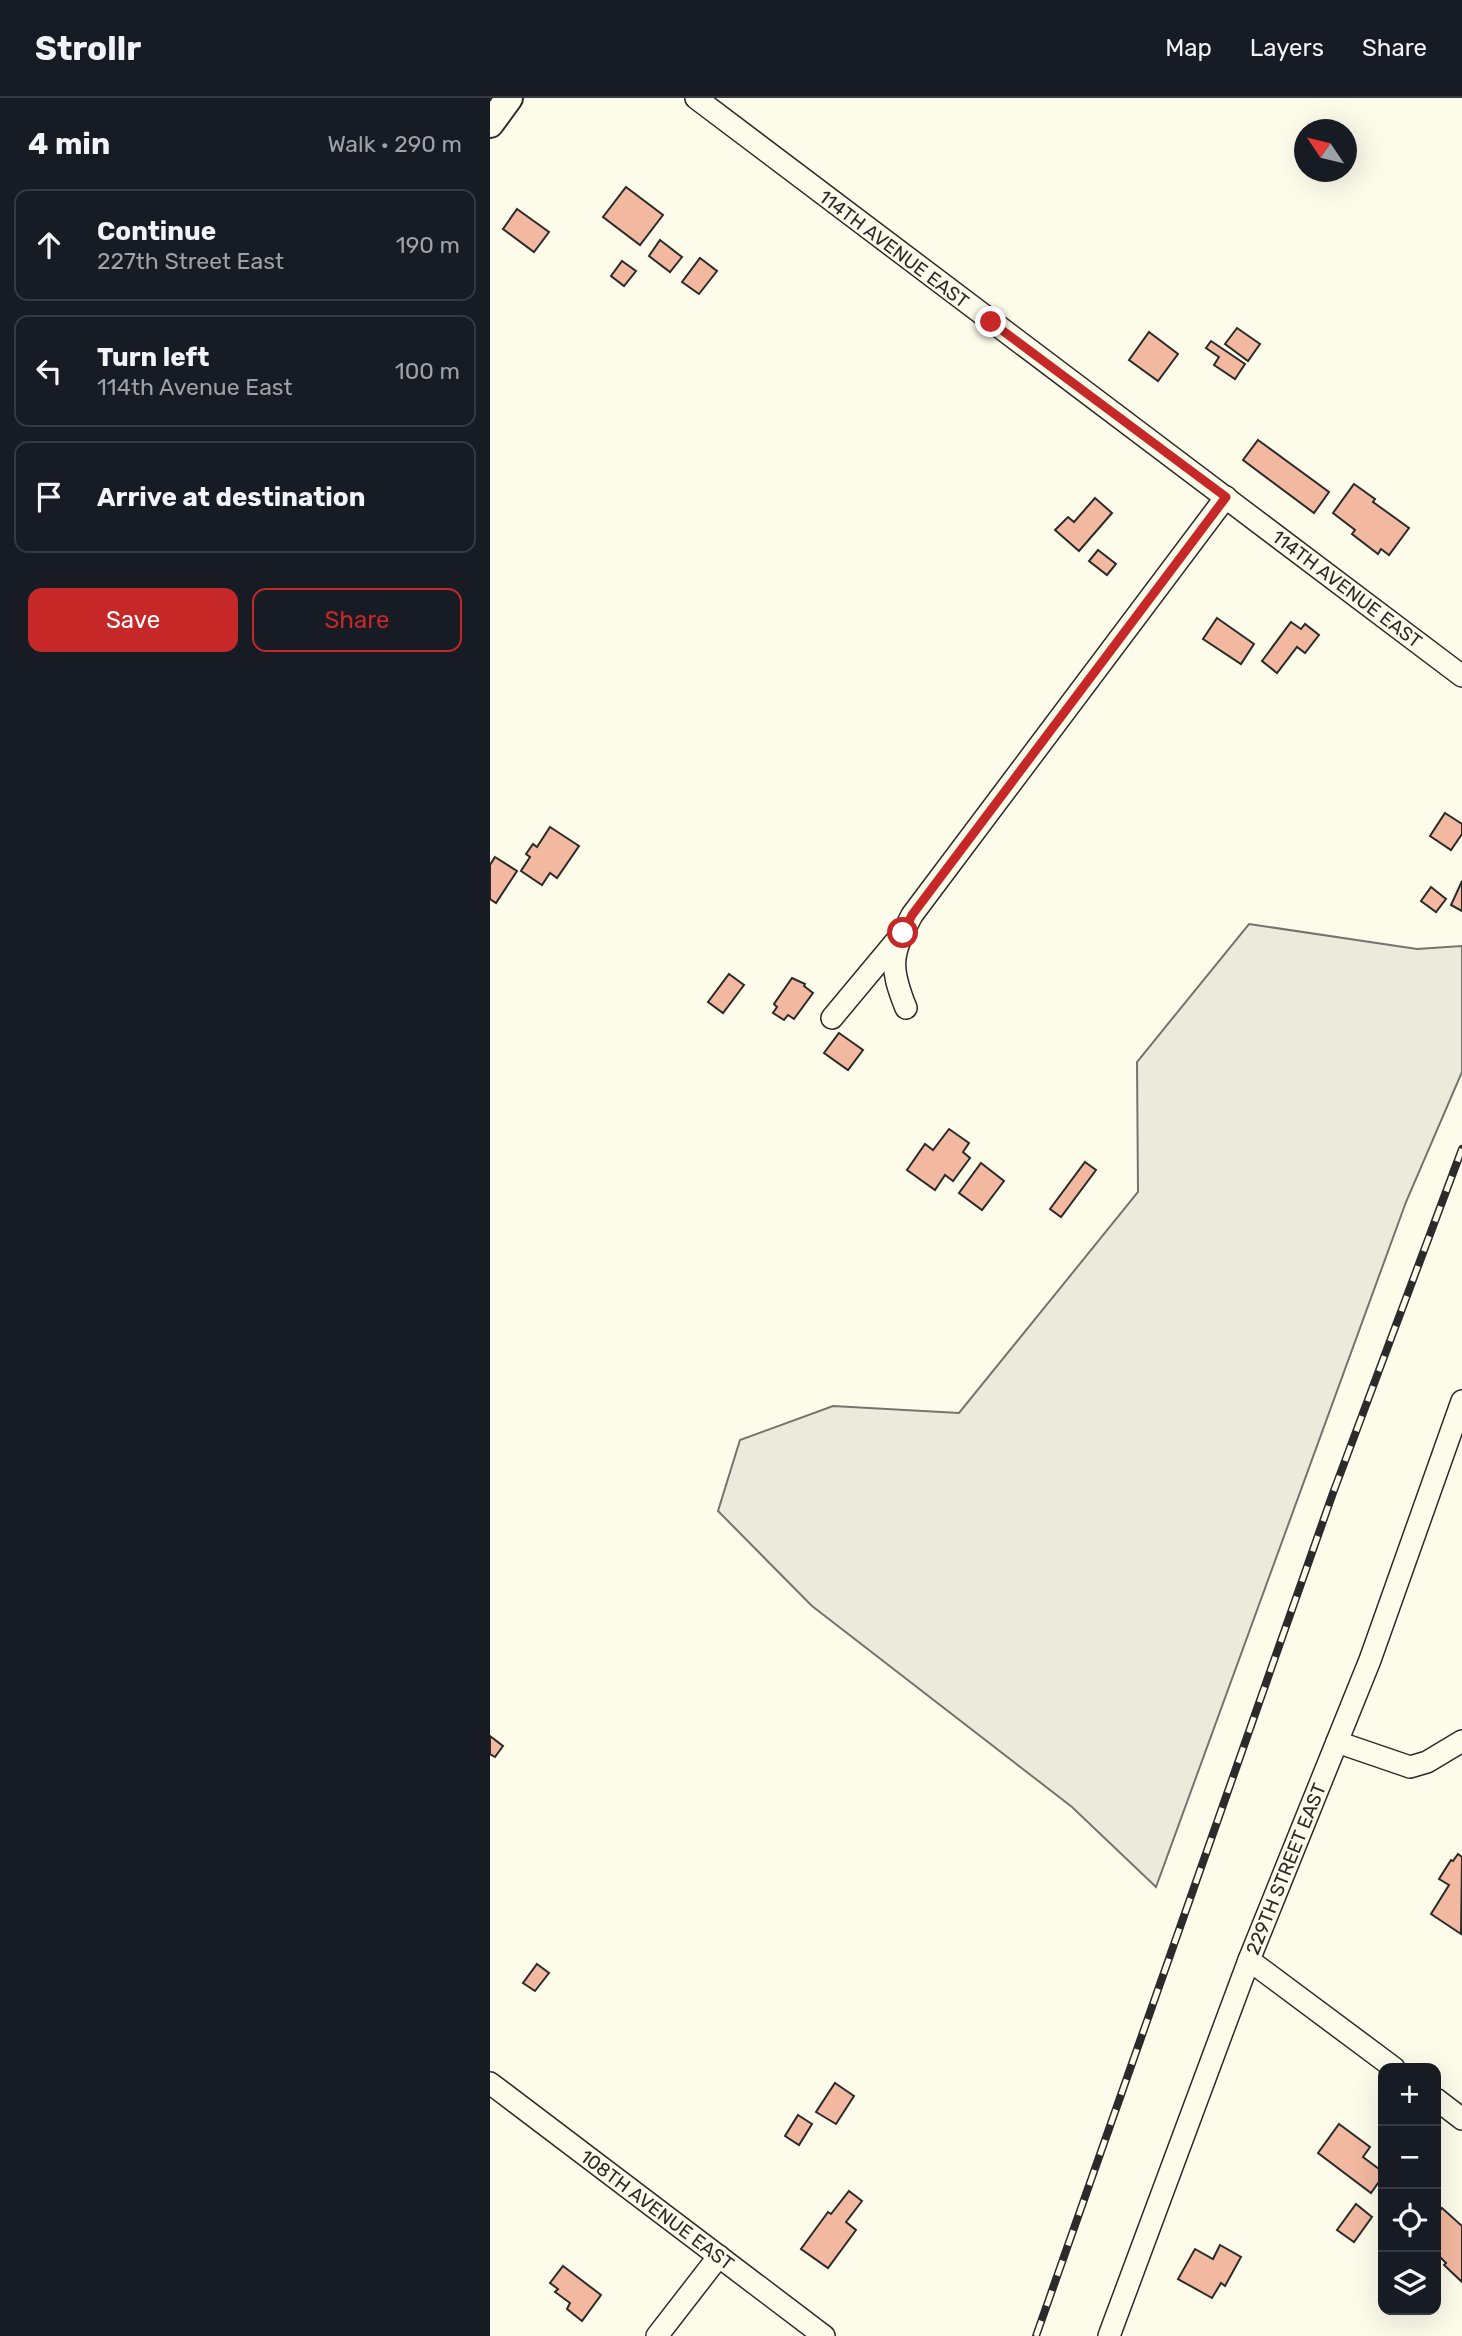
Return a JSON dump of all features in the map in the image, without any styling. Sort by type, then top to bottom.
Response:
[{"type":"main road","points":[[490,124],[509,98]]},
{"type":"street","name":"114TH AVENUE EAST","points":[[696,98],[1462,676]]},
{"type":"street","points":[[906,1008],[894,969],[894,953],[920,904],[1226,497]]},
{"type":"street","points":[[832,1018],[903,933]]},
{"type":"street","name":"229TH STREET EAST","points":[[1109,2336],[1249,1960],[1370,1660],[1462,1401]]},
{"type":"street","points":[[1337,1742],[1410,1767],[1427,1762],[1462,1741]]},
{"type":"street","points":[[1249,1960],[1387,2063]]},
{"type":"street","name":"108TH AVENUE EAST","points":[[490,2083],[824,2336]]},
{"type":"street","points":[[1441,2103],[1462,2119]]},
{"type":"street","points":[[657,2336],[719,2256]]},
{"type":"shaded area","points":[[1249,924],[1417,949],[1462,946],[1462,1072],[1406,1202],[1156,1887],[1072,1807],[812,1606],[718,1511],[740,1440],[833,1406],[959,1413],[1138,1192],[1137,1062]]},
{"type":"building","points":[[626,187],[663,215],[640,245],[603,217]]},
{"type":"building","points":[[517,209],[549,232],[534,252],[503,229]]},
{"type":"building","points":[[660,240],[682,257],[670,272],[649,256]]},
{"type":"building","points":[[700,258],[717,271],[699,294],[682,282]]},
{"type":"building","points":[[622,261],[636,271],[624,286],[611,276]]},
{"type":"building","points":[[1237,328],[1260,344],[1248,361],[1225,344]]},
{"type":"building","points":[[1149,332],[1178,354],[1158,381],[1129,360]]},
{"type":"building","points":[[1211,341],[1245,364],[1235,379],[1214,365],[1219,357],[1206,348]]},
{"type":"building","points":[[1258,440],[1329,492],[1314,513],[1243,460]]},
{"type":"building","points":[[1354,484],[1375,499],[1373,502],[1409,528],[1389,555],[1381,549],[1378,554],[1352,534],[1355,530],[1333,513]]},
{"type":"building","points":[[1095,498],[1112,513],[1079,551],[1055,530],[1068,517],[1074,522]]},
{"type":"building","points":[[1098,550],[1116,564],[1107,575],[1089,561]]},
{"type":"building","points":[[1217,618],[1254,644],[1241,664],[1203,639]]},
{"type":"building","points":[[1291,622],[1301,629],[1305,624],[1319,635],[1305,653],[1297,647],[1277,673],[1262,661]]},
{"type":"building","points":[[1445,813],[1462,824],[1462,834],[1451,850],[1430,836]]},
{"type":"building","points":[[550,827],[579,846],[557,878],[550,873],[542,885],[521,871],[530,857],[526,854],[533,844],[537,847]]},
{"type":"building","points":[[495,857],[517,871],[496,903],[490,899],[490,865]]},
{"type":"building","points":[[1462,881],[1462,911],[1451,905]]},
{"type":"building","points":[[1431,887],[1446,899],[1436,912],[1421,901]]},
{"type":"building","points":[[729,974],[744,985],[723,1013],[708,1002]]},
{"type":"building","points":[[792,978],[805,984],[813,993],[794,1019],[788,1015],[784,1020],[773,1013],[777,1007],[774,1004]]},
{"type":"building","points":[[839,1033],[863,1050],[848,1070],[824,1053]]},
{"type":"building","points":[[949,1129],[969,1143],[963,1152],[970,1158],[953,1181],[945,1175],[935,1190],[907,1170],[925,1144],[933,1150]]},
{"type":"building","points":[[1085,1162],[1096,1170],[1061,1217],[1050,1209]]},
{"type":"building","points":[[981,1163],[1004,1181],[982,1210],[959,1193]]},
{"type":"building","points":[[490,1736],[503,1746],[495,1757],[490,1754]]},
{"type":"building","points":[[1458,1854],[1462,1857],[1461,1934],[1431,1914],[1449,1885],[1439,1879]]},
{"type":"building","points":[[537,1964],[549,1973],[535,1991],[523,1983]]},
{"type":"building","points":[[835,2083],[854,2096],[836,2124],[816,2112]]},
{"type":"building","points":[[798,2115],[812,2124],[799,2145],[785,2136]]},
{"type":"building","points":[[1339,2124],[1370,2147],[1363,2157],[1378,2168],[1378,2183],[1371,2193],[1318,2153]]},
{"type":"building","points":[[849,2191],[862,2201],[846,2222],[856,2230],[828,2268],[801,2249],[828,2212],[831,2214]]},
{"type":"building","points":[[1356,2204],[1372,2217],[1354,2242],[1337,2230]]},
{"type":"building","points":[[1441,2209],[1462,2226],[1462,2282],[1444,2265],[1446,2263],[1441,2258]]},
{"type":"building","points":[[1220,2245],[1241,2257],[1225,2286],[1221,2283],[1212,2298],[1178,2279],[1195,2249],[1213,2259]]},
{"type":"building","points":[[563,2266],[601,2295],[582,2321],[567,2309],[570,2303],[555,2292],[558,2289],[550,2283]]},
{"type":"railway","points":[[1036,2336],[1333,1493],[1462,1149]]},
{"type":"route","points":[[903,933],[912,915],[1226,497],[991,322]]}]
